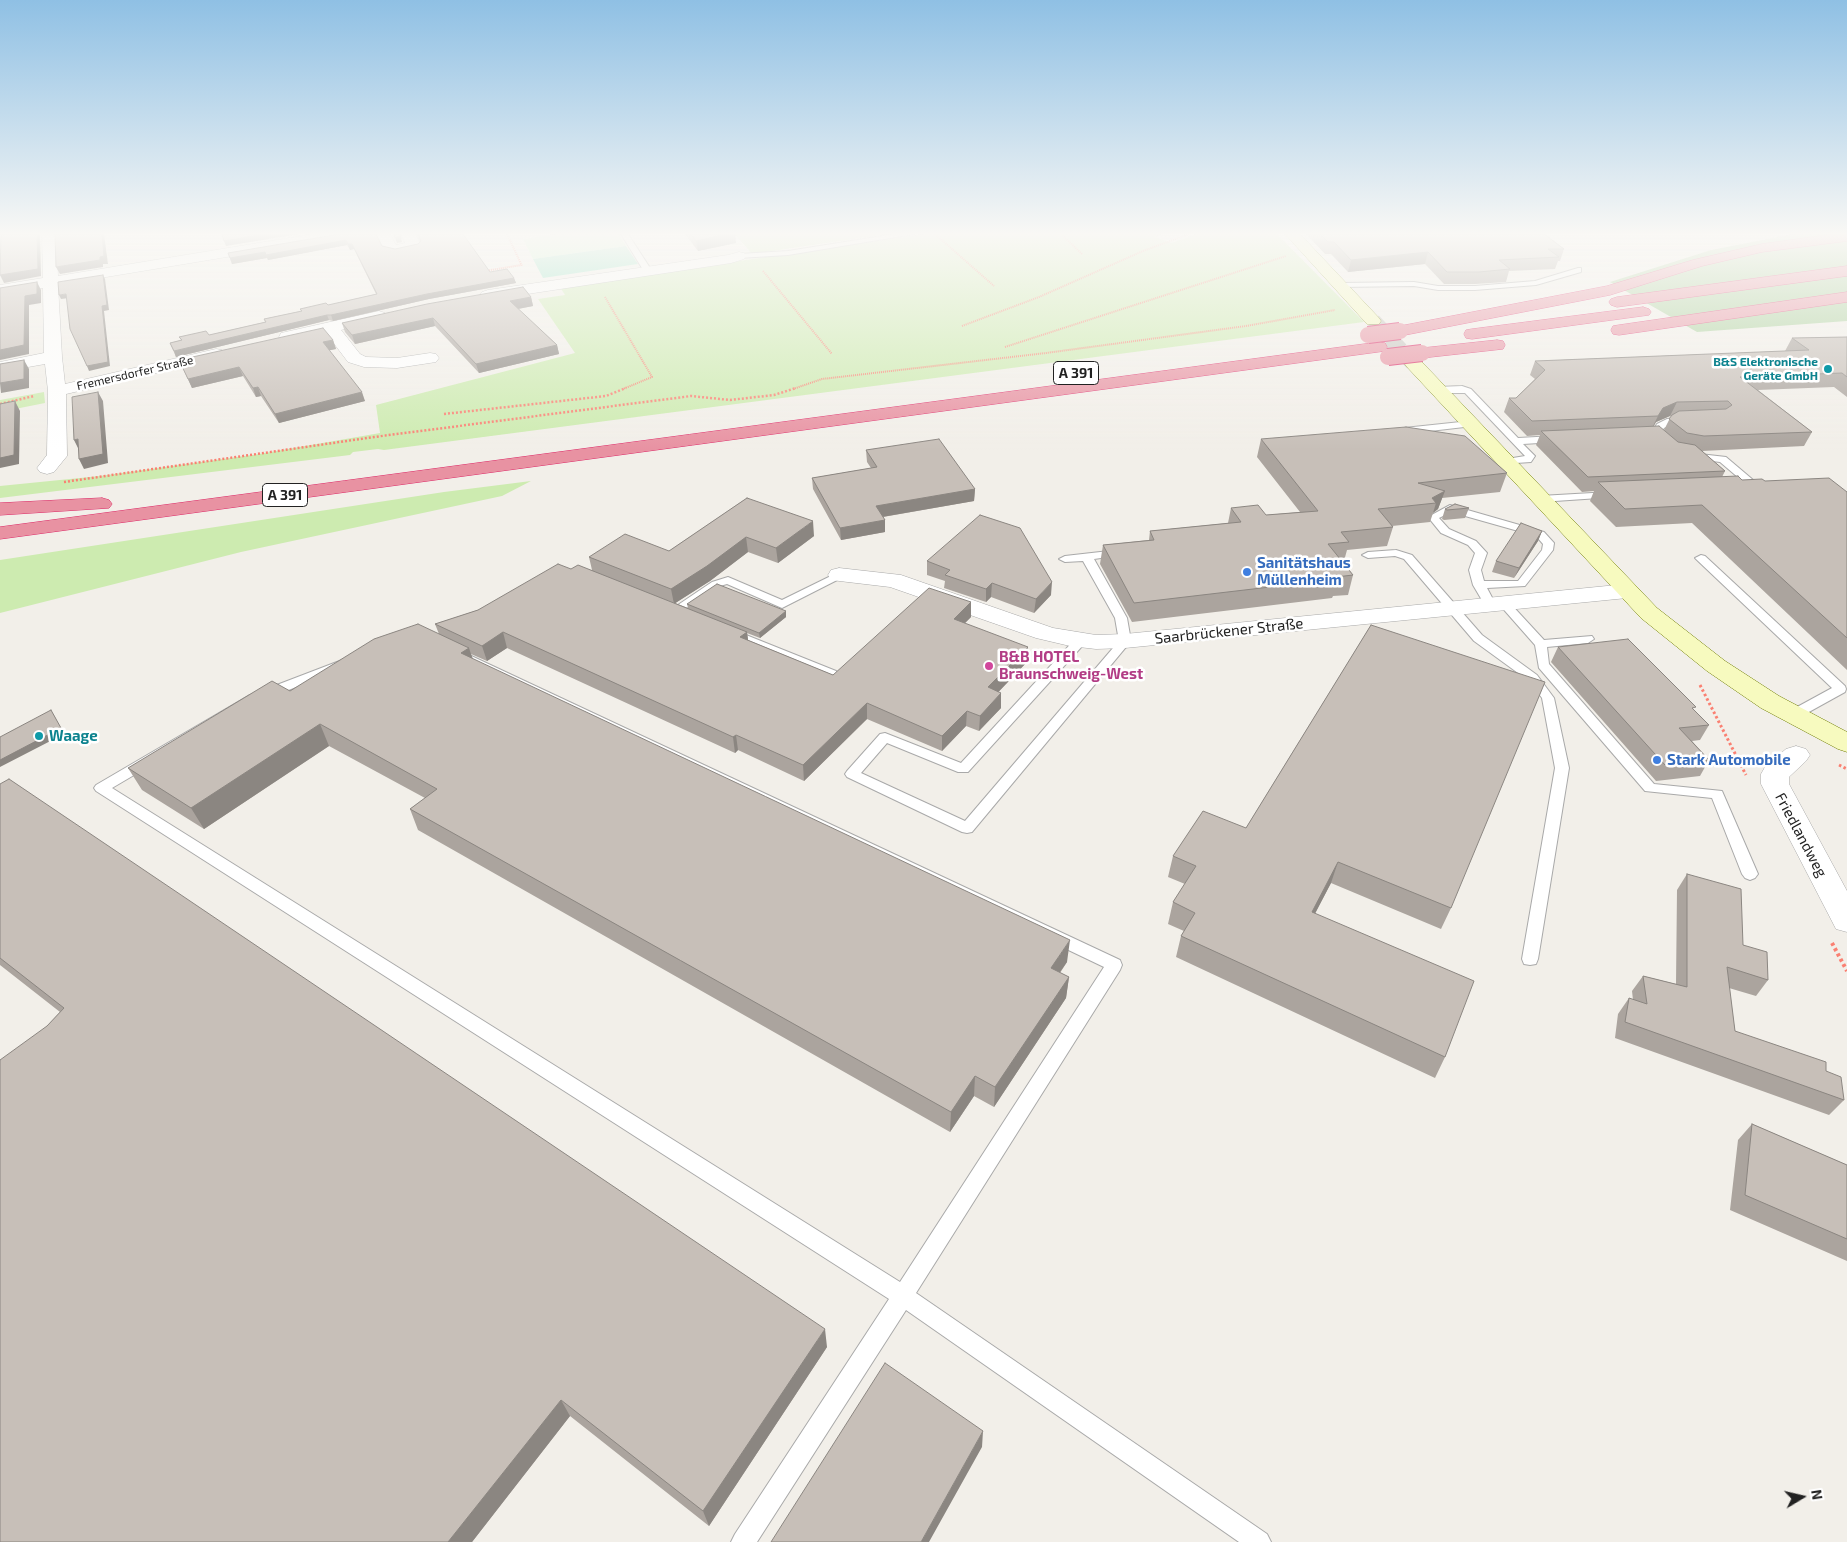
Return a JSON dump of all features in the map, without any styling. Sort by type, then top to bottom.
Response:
[{"type":"highway","points":[[1412,347],[1555,306]]},
{"type":"highway","name":"A 391","points":[[1412,347],[1647,306]]},
{"type":"highway","name":"A 391","points":[[0,517],[783,411],[1377,340],[1412,347],[1695,306]]},
{"type":"highway","points":[[1595,333],[1784,306]]},
{"type":"highway","points":[[1377,340],[1412,347],[1847,313]]},
{"type":"highway","name":"A 391","points":[[0,534],[1044,394],[1377,340]]},
{"type":"highway","points":[[0,550],[470,477],[570,457]]},
{"type":"highway","points":[[0,509],[102,504]]},
{"type":"street","points":[[47,468],[57,456],[57,391],[53,357],[52,306]]},
{"type":"street","points":[[1354,306],[1377,340]]},
{"type":"street","points":[[273,341],[394,313]]},
{"type":"street","points":[[330,327],[354,358],[364,362],[397,363],[430,358]]},
{"type":"street","points":[[1412,347],[1438,390],[1627,591],[1675,635],[1716,666],[1793,715],[1847,743]]},
{"type":"street","name":"Fremersdorfer Straße","points":[[57,391],[236,349]]},
{"type":"street","points":[[0,367],[53,357]]},
{"type":"street","name":"Saarbrückener Straße","points":[[839,574],[893,580],[1027,627],[1070,639],[1125,641],[1454,608],[1491,598],[1627,591]]},
{"type":"street","name":"Friedlandweg","points":[[1796,755],[1775,774],[1775,784],[1847,920]]},
{"type":"lane","points":[[1438,390],[1462,389],[1468,391],[1530,456],[1528,460],[1505,462]]},
{"type":"lane","points":[[1635,436],[1659,438],[1660,426],[1670,421],[1699,419]]},
{"type":"lane","points":[[1391,432],[1470,424]]},
{"type":"lane","points":[[1516,441],[1565,439]]},
{"type":"lane","points":[[1683,454],[1723,459],[1754,485],[1735,490]]},
{"type":"lane","points":[[1540,499],[1618,495]]},
{"type":"lane","points":[[1491,598],[1521,584],[1547,550],[1549,543],[1540,534],[1450,508],[1433,516],[1444,531],[1472,543],[1482,553],[1475,570],[1491,598],[1541,644],[1542,665],[1650,788],[1717,794],[1750,874]]},
{"type":"lane","points":[[1065,559],[1131,552]]},
{"type":"lane","points":[[1368,555],[1396,553],[1408,557],[1478,638],[1532,678],[1548,698],[1562,768],[1530,959]]},
{"type":"lane","points":[[1081,640],[963,769],[885,737],[852,774],[967,828],[1125,641],[1120,618],[1087,557]]},
{"type":"lane","points":[[1701,558],[1840,689],[1793,715]]},
{"type":"lane","points":[[675,611],[716,584],[728,580],[782,604],[839,574]]},
{"type":"lane","points":[[721,630],[832,674]]},
{"type":"lane","points":[[743,1542],[903,1296],[1114,965],[418,635],[253,699],[101,788],[903,1296],[1259,1542]]},
{"type":"lane","points":[[1541,644],[1588,640]]},
{"type":"path","points":[[444,414],[606,396],[652,377],[611,306]]},
{"type":"path","points":[[790,306],[832,354]]},
{"type":"path","points":[[962,326],[1015,306]]},
{"type":"path","points":[[1005,347],[1130,306]]},
{"type":"path","points":[[56,483],[374,437],[691,396],[730,400],[774,395],[822,379],[1046,353],[1246,326],[1340,308]]},
{"type":"path","points":[[0,404],[57,391]]},
{"type":"green space","points":[[543,306],[1348,306],[1364,322],[384,450],[353,452],[350,455],[0,498],[0,486],[100,476],[259,454],[380,433],[376,405],[575,353]]},
{"type":"green space","points":[[1652,306],[1847,306],[1847,321],[1697,332]]},
{"type":"green space","points":[[44,392],[45,403],[0,412],[0,400]]},
{"type":"green space","points":[[531,481],[502,496],[241,552],[0,613],[0,560],[444,492]]},
{"type":"building","points":[[0,306],[25,306],[24,345],[0,350]]},
{"type":"building","points":[[67,306],[102,306],[108,362],[87,366],[70,329]]},
{"type":"building","points":[[313,306],[372,306],[174,351],[170,343],[182,340],[179,337],[206,331],[209,335],[266,322],[264,319],[302,311],[300,309]]},
{"type":"building","points":[[418,306],[515,306],[557,345],[476,364],[433,318],[352,335],[342,323]]},
{"type":"building","points":[[323,328],[333,340],[323,342],[362,392],[275,414],[258,387],[253,388],[239,367],[188,379],[179,360]]},
{"type":"building","points":[[1847,337],[1847,377],[1842,373],[1740,377],[1812,432],[1704,436],[1687,433],[1669,419],[1679,411],[1726,409],[1732,405],[1728,401],[1677,402],[1663,408],[1658,416],[1532,421],[1509,398],[1516,398],[1545,370],[1535,361],[1809,350],[1792,338]]},
{"type":"building","points":[[24,360],[24,379],[0,383],[0,364]]},
{"type":"building","points":[[98,392],[103,454],[79,459],[78,439],[74,440],[72,397]]},
{"type":"building","points":[[15,401],[14,455],[0,458],[0,404]]},
{"type":"building","points":[[1659,426],[1678,442],[1695,445],[1725,471],[1588,477],[1541,431]]},
{"type":"building","points":[[1406,427],[1465,436],[1507,473],[1418,483],[1445,491],[1432,498],[1436,503],[1378,509],[1393,527],[1341,532],[1349,542],[1328,544],[1353,575],[1336,577],[1338,579],[1134,603],[1103,545],[1154,540],[1150,531],[1241,522],[1231,508],[1258,505],[1266,515],[1318,511],[1261,439]]},
{"type":"building","points":[[939,439],[975,489],[876,506],[885,520],[840,528],[812,478],[877,467],[866,450]]},
{"type":"building","points":[[1738,476],[1742,480],[1762,479],[1765,481],[1829,478],[1847,492],[1847,638],[1702,505],[1625,509],[1598,482]]},
{"type":"building","points":[[747,498],[813,521],[776,548],[746,537],[707,566],[671,589],[589,557],[625,534],[669,551]]},
{"type":"building","points":[[1455,504],[1469,508],[1445,509]]},
{"type":"building","points":[[980,515],[1020,528],[1052,582],[1036,599],[992,583],[986,589],[945,575],[950,570],[927,561]]},
{"type":"building","points":[[1521,523],[1542,531],[1519,568],[1496,561]]},
{"type":"building","points":[[558,564],[571,569],[578,565],[747,632],[740,637],[833,675],[929,588],[971,602],[954,619],[1028,647],[988,687],[1001,693],[980,716],[967,711],[942,736],[867,703],[803,765],[736,735],[733,737],[503,632],[482,646],[435,624],[478,610]]},
{"type":"building","points":[[717,584],[786,611],[759,633],[687,604]]},
{"type":"building","points":[[418,624],[469,648],[461,653],[1070,940],[1051,968],[1069,977],[995,1087],[975,1076],[951,1112],[410,809],[437,789],[320,724],[191,808],[128,768],[272,681],[290,691],[374,639]]},
{"type":"building","points":[[1371,625],[1545,682],[1451,908],[1338,862],[1312,912],[1474,981],[1445,1057],[1181,936],[1195,913],[1173,902],[1196,866],[1173,856],[1203,811],[1246,828]]},
{"type":"building","points":[[1628,639],[1696,707],[1692,708],[1709,725],[1679,728],[1709,760],[1665,765],[1558,647]]},
{"type":"building","points":[[51,710],[61,728],[0,760],[0,737]]},
{"type":"building","points":[[9,779],[825,1329],[703,1511],[561,1400],[448,1542],[0,1542],[0,1060],[47,1026],[64,1008],[0,958],[0,784]]},
{"type":"building","points":[[1687,874],[1741,889],[1743,945],[1767,952],[1768,980],[1727,967],[1735,1031],[1826,1062],[1826,1071],[1841,1077],[1844,1100],[1625,1022],[1629,998],[1647,1004],[1643,976],[1687,987]]},
{"type":"building","points":[[1752,1124],[1847,1165],[1847,1239],[1745,1195]]},
{"type":"building","points":[[885,1363],[983,1431],[921,1542],[771,1542]]},
{"type":"tunnel","points":[[1373,321],[1413,363]]},
{"type":"place","name":"B&S Elektronische Geräte GmbH","points":[[1828,369]]},
{"type":"place","name":"Sanitätshaus Müllenheim","points":[[1247,572]]},
{"type":"place","name":"B&B HOTEL Braunschweig-West","points":[[989,666]]},
{"type":"place","name":"Waage","points":[[39,736]]},
{"type":"place","name":"Stark Automobile","points":[[1657,760]]}]
